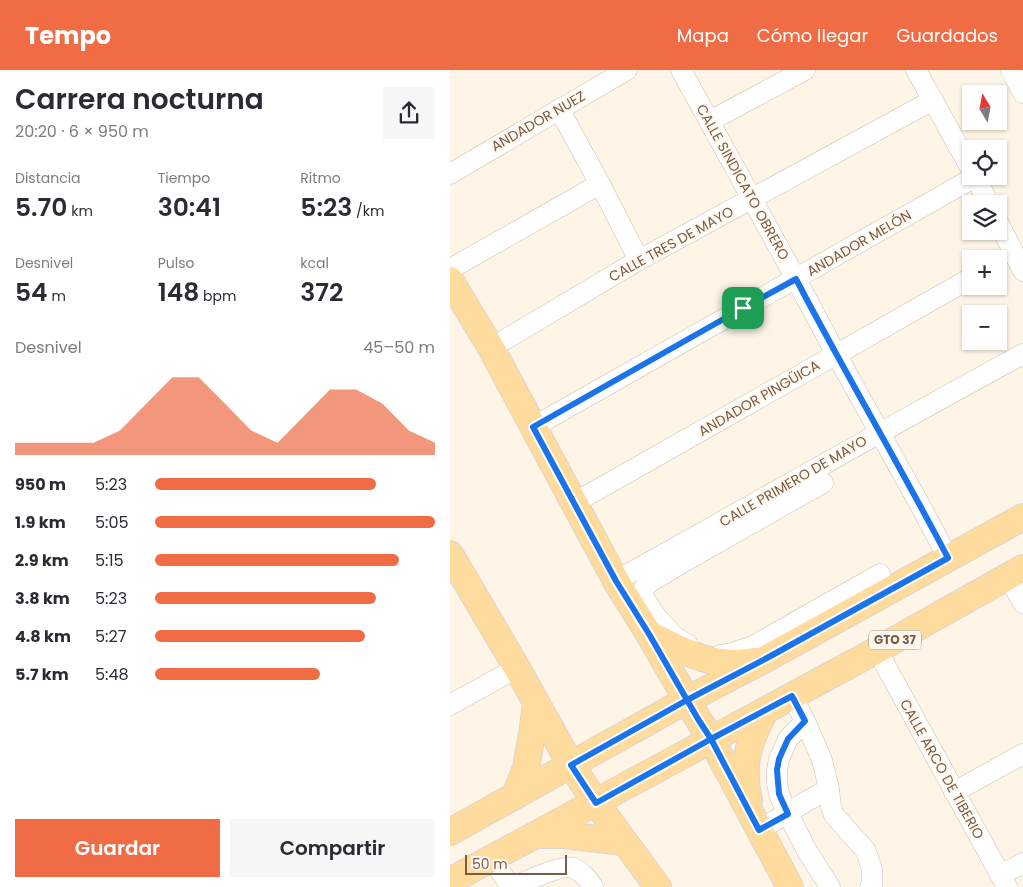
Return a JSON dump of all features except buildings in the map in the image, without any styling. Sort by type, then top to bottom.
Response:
[{"type":"main road","points":[[450,280],[491,348],[616,581],[711,739],[790,887]]},
{"type":"main road","points":[[450,832],[687,700],[1023,517]]},
{"type":"main road","points":[[450,554],[571,765],[596,803],[658,887]]},
{"type":"main road","name":"GTO 37","points":[[450,881],[877,650],[1015,572]]},
{"type":"main road","points":[[649,634],[696,657],[712,661],[728,664],[767,658]]},
{"type":"main road","points":[[515,796],[526,768],[536,704]]},
{"type":"main road","points":[[756,824],[746,787],[745,768],[752,739],[765,711]]},
{"type":"main road","points":[[534,836],[564,834],[624,842]]},
{"type":"street","name":"ANDADOR NUEZ","points":[[450,174],[627,70]]},
{"type":"street","name":"CALLE SINDICATO OBRERO","points":[[681,70],[948,558]]},
{"type":"street","points":[[710,121],[805,70]]},
{"type":"street","points":[[916,70],[962,153]]},
{"type":"street","points":[[1011,70],[1023,93]]},
{"type":"street","name":"CALLE TRES DE MAYO","points":[[491,348],[640,260],[933,100]]},
{"type":"street","points":[[559,109],[640,260]]},
{"type":"street","name":"ANDADOR MELÓN","points":[[533,427],[962,183]]},
{"type":"street","points":[[450,269],[600,184]]},
{"type":"street","points":[[1004,240],[1012,263]]},
{"type":"street","name":"ANDADOR PINGÜICA","points":[[574,503],[962,283]]},
{"type":"street","name":"CALLE PRIMERO DE MAYO","points":[[616,581],[683,553],[816,469],[879,432],[1023,354]]},
{"type":"street","points":[[823,483],[683,553],[644,588],[644,596],[655,615],[674,636],[686,644],[709,655],[732,653],[753,646],[880,574]]},
{"type":"street","points":[[1015,572],[1023,603]]},
{"type":"street","name":"CALLE ARCO DE TIBERIO","points":[[877,650],[1004,881]]},
{"type":"street","points":[[450,705],[517,668]]},
{"type":"street","points":[[792,696],[822,760],[834,815],[866,851],[872,869],[872,884],[870,887]]},
{"type":"street","points":[[805,721],[788,739],[779,759],[777,770],[779,794],[807,851],[830,887]]},
{"type":"street","points":[[954,792],[1023,754]]},
{"type":"street","points":[[756,824],[788,814],[807,801],[829,790]]},
{"type":"street","points":[[492,858],[512,887],[562,868],[572,868],[580,872],[593,887]]},
{"type":"street","points":[[1004,881],[1023,863]]},
{"type":"route","points":[[743,308],[533,427],[616,581],[687,700],[571,765],[596,803],[711,739],[759,830],[788,814],[779,794],[777,770],[779,759],[788,739],[805,721],[792,696],[711,739],[687,700],[948,558],[796,279],[743,308]]}]
